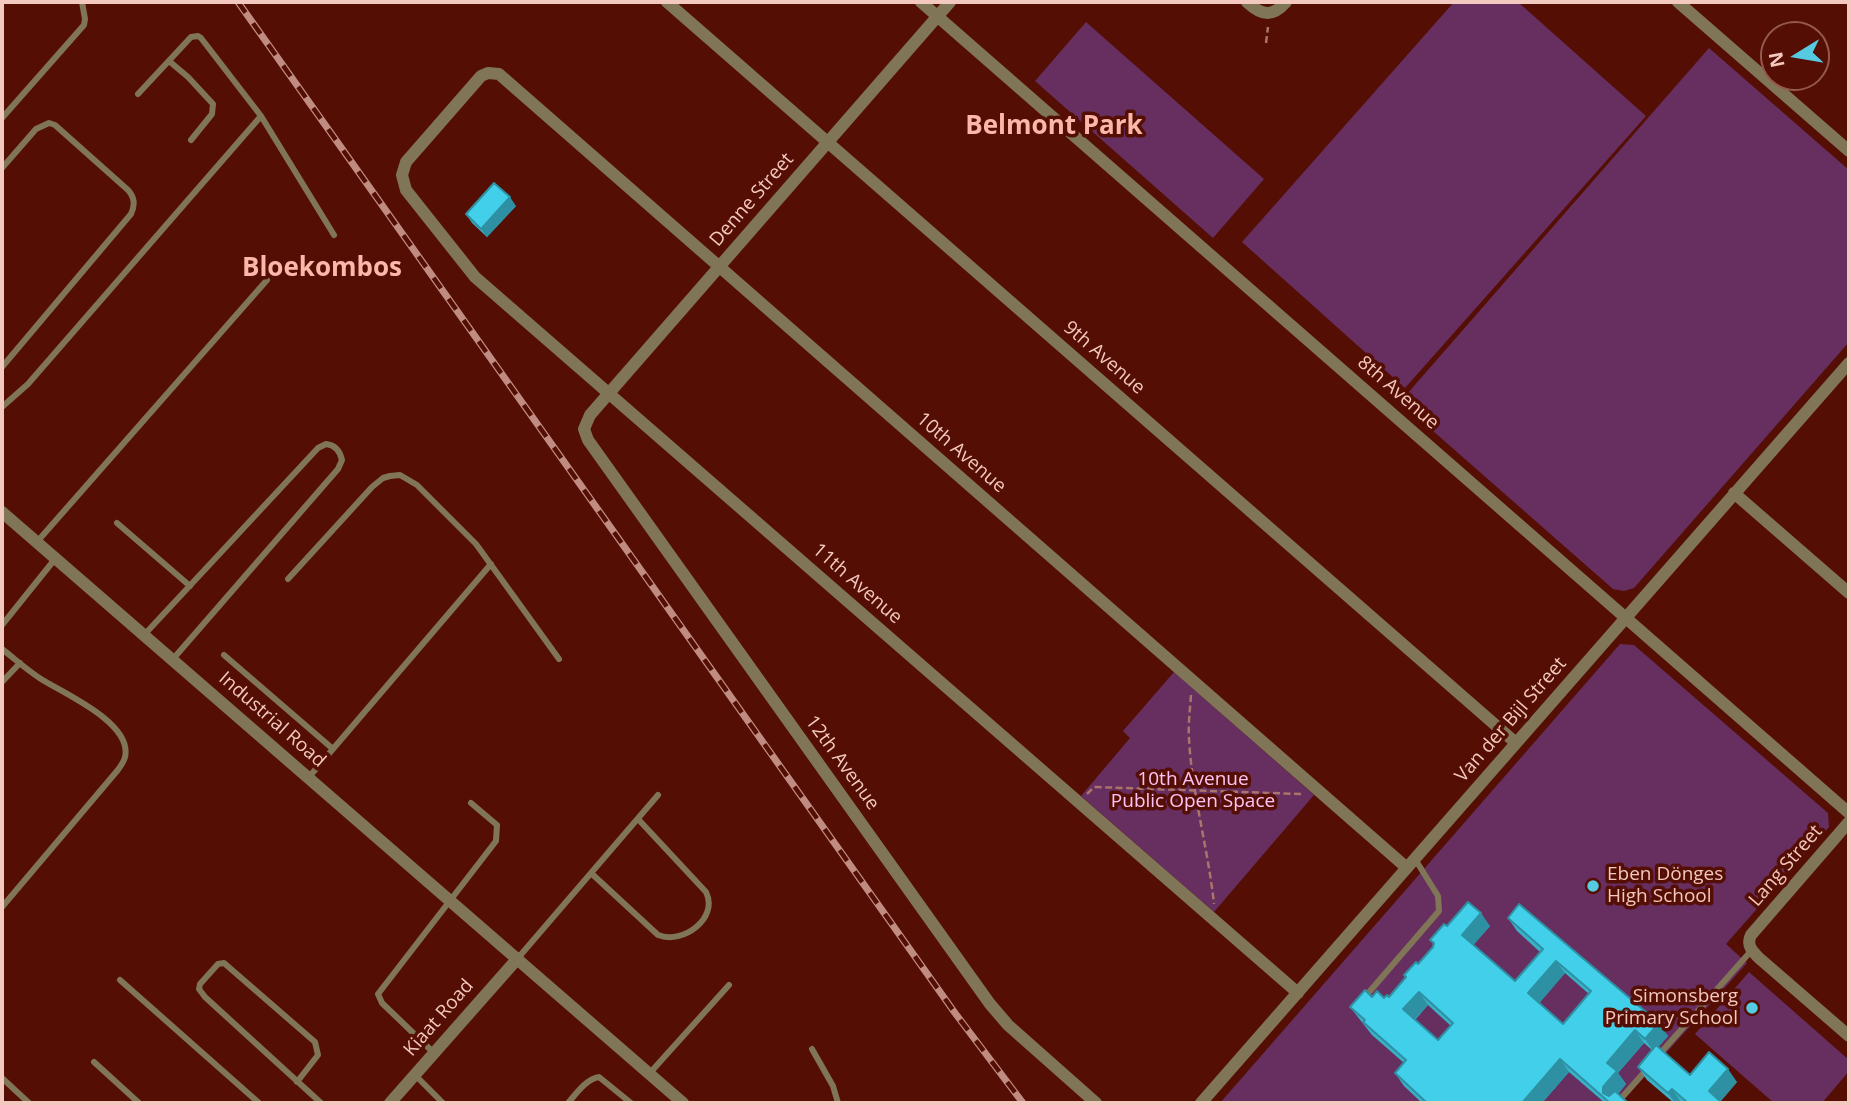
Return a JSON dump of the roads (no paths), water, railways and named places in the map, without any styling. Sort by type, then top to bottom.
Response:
[{"type":"street","name":"9th Avenue","points":[[667,2],[1516,744]]},
{"type":"street","name":"8th Avenue","points":[[922,2],[1849,813]]},
{"type":"street","name":"Denne Street","points":[[585,424],[609,393],[950,2]]},
{"type":"street","points":[[1247,2],[1259,12],[1269,14],[1279,10],[1286,2]]},
{"type":"street","points":[[1678,2],[1849,151]]},
{"type":"street","name":"11th Avenue","points":[[488,73],[478,80],[406,162],[402,175],[406,190],[475,277],[1298,993]]},
{"type":"street","name":"10th Avenue","points":[[488,73],[499,74],[1318,790],[1411,863]]},
{"type":"street","name":"Van der Bijl Street","points":[[1201,1103],[1734,493],[1848,368]]},
{"type":"street","name":"12th Avenue","points":[[585,424],[588,440],[990,1004],[1008,1025],[1096,1103]]},
{"type":"street","points":[[1734,493],[1849,593]]},
{"type":"street","name":"Industrial Road","points":[[2,512],[682,1103]]},
{"type":"street","name":"Lang Street","points":[[1751,951],[1751,935],[1849,822]]},
{"type":"street","points":[[1751,951],[1849,1036]]},
{"type":"street","name":"Kiaat Road","points":[[390,1103],[517,958]]},
{"type":"lane","points":[[2,118],[84,25],[86,19],[82,2]]},
{"type":"lane","points":[[138,94],[191,37],[201,38],[261,116],[334,235]]},
{"type":"lane","points":[[169,61],[213,104],[212,114],[191,140]]},
{"type":"lane","points":[[3,404],[28,384],[54,355],[261,116]]},
{"type":"lane","points":[[2,168],[36,129],[49,123],[55,125],[128,190],[133,195],[134,206],[131,214],[2,367]]},
{"type":"lane","points":[[36,543],[267,280]]},
{"type":"lane","points":[[144,635],[318,447],[330,444],[339,452],[342,460],[338,469],[173,660]]},
{"type":"lane","points":[[288,579],[372,487],[383,478],[400,475],[417,485],[466,533],[559,659]]},
{"type":"lane","points":[[117,523],[190,586]]},
{"type":"lane","points":[[2,625],[55,559]]},
{"type":"lane","points":[[309,777],[491,564]]},
{"type":"lane","points":[[2,649],[41,679],[100,714],[119,734],[126,753],[117,771],[2,907]]},
{"type":"lane","points":[[224,655],[333,749]]},
{"type":"lane","points":[[2,682],[20,663]]},
{"type":"lane","points":[[517,958],[658,795]]},
{"type":"lane","points":[[434,1053],[382,1003],[378,994],[497,836],[497,825],[471,803]]},
{"type":"lane","points":[[591,873],[659,935],[666,938],[685,935],[702,921],[710,907],[706,892],[638,818]]},
{"type":"lane","points":[[1361,1003],[1438,911],[1438,896],[1411,863]]},
{"type":"lane","points":[[1616,1103],[1751,951]]},
{"type":"lane","points":[[297,1082],[318,1055],[317,1045],[228,966],[222,962],[218,964],[200,984],[201,993],[297,1082],[321,1103]]},
{"type":"lane","points":[[120,980],[259,1103]]},
{"type":"lane","points":[[649,1074],[729,985]]},
{"type":"lane","points":[[812,1049],[833,1086],[838,1103]]},
{"type":"lane","points":[[94,1062],[139,1103]]},
{"type":"lane","points":[[414,1075],[443,1103]]},
{"type":"lane","points":[[568,1103],[587,1082],[599,1077],[631,1103]]},
{"type":"lane","points":[[2,1078],[29,1103]]},
{"type":"railway","points":[[238,2],[955,1013],[1023,1103]]},
{"type":"place","name":"Eben Dönges High School","points":[[1593,886]]},
{"type":"place","name":"Simonsberg Primary School","points":[[1752,1008]]},
{"type":"district","name":"Belmont Park","points":[[1054,127]]},
{"type":"district","name":"Bloekombos","points":[[322,269]]},
{"type":"park label","name":"10th Avenue Public Open Space","points":[[1193,791]]}]
